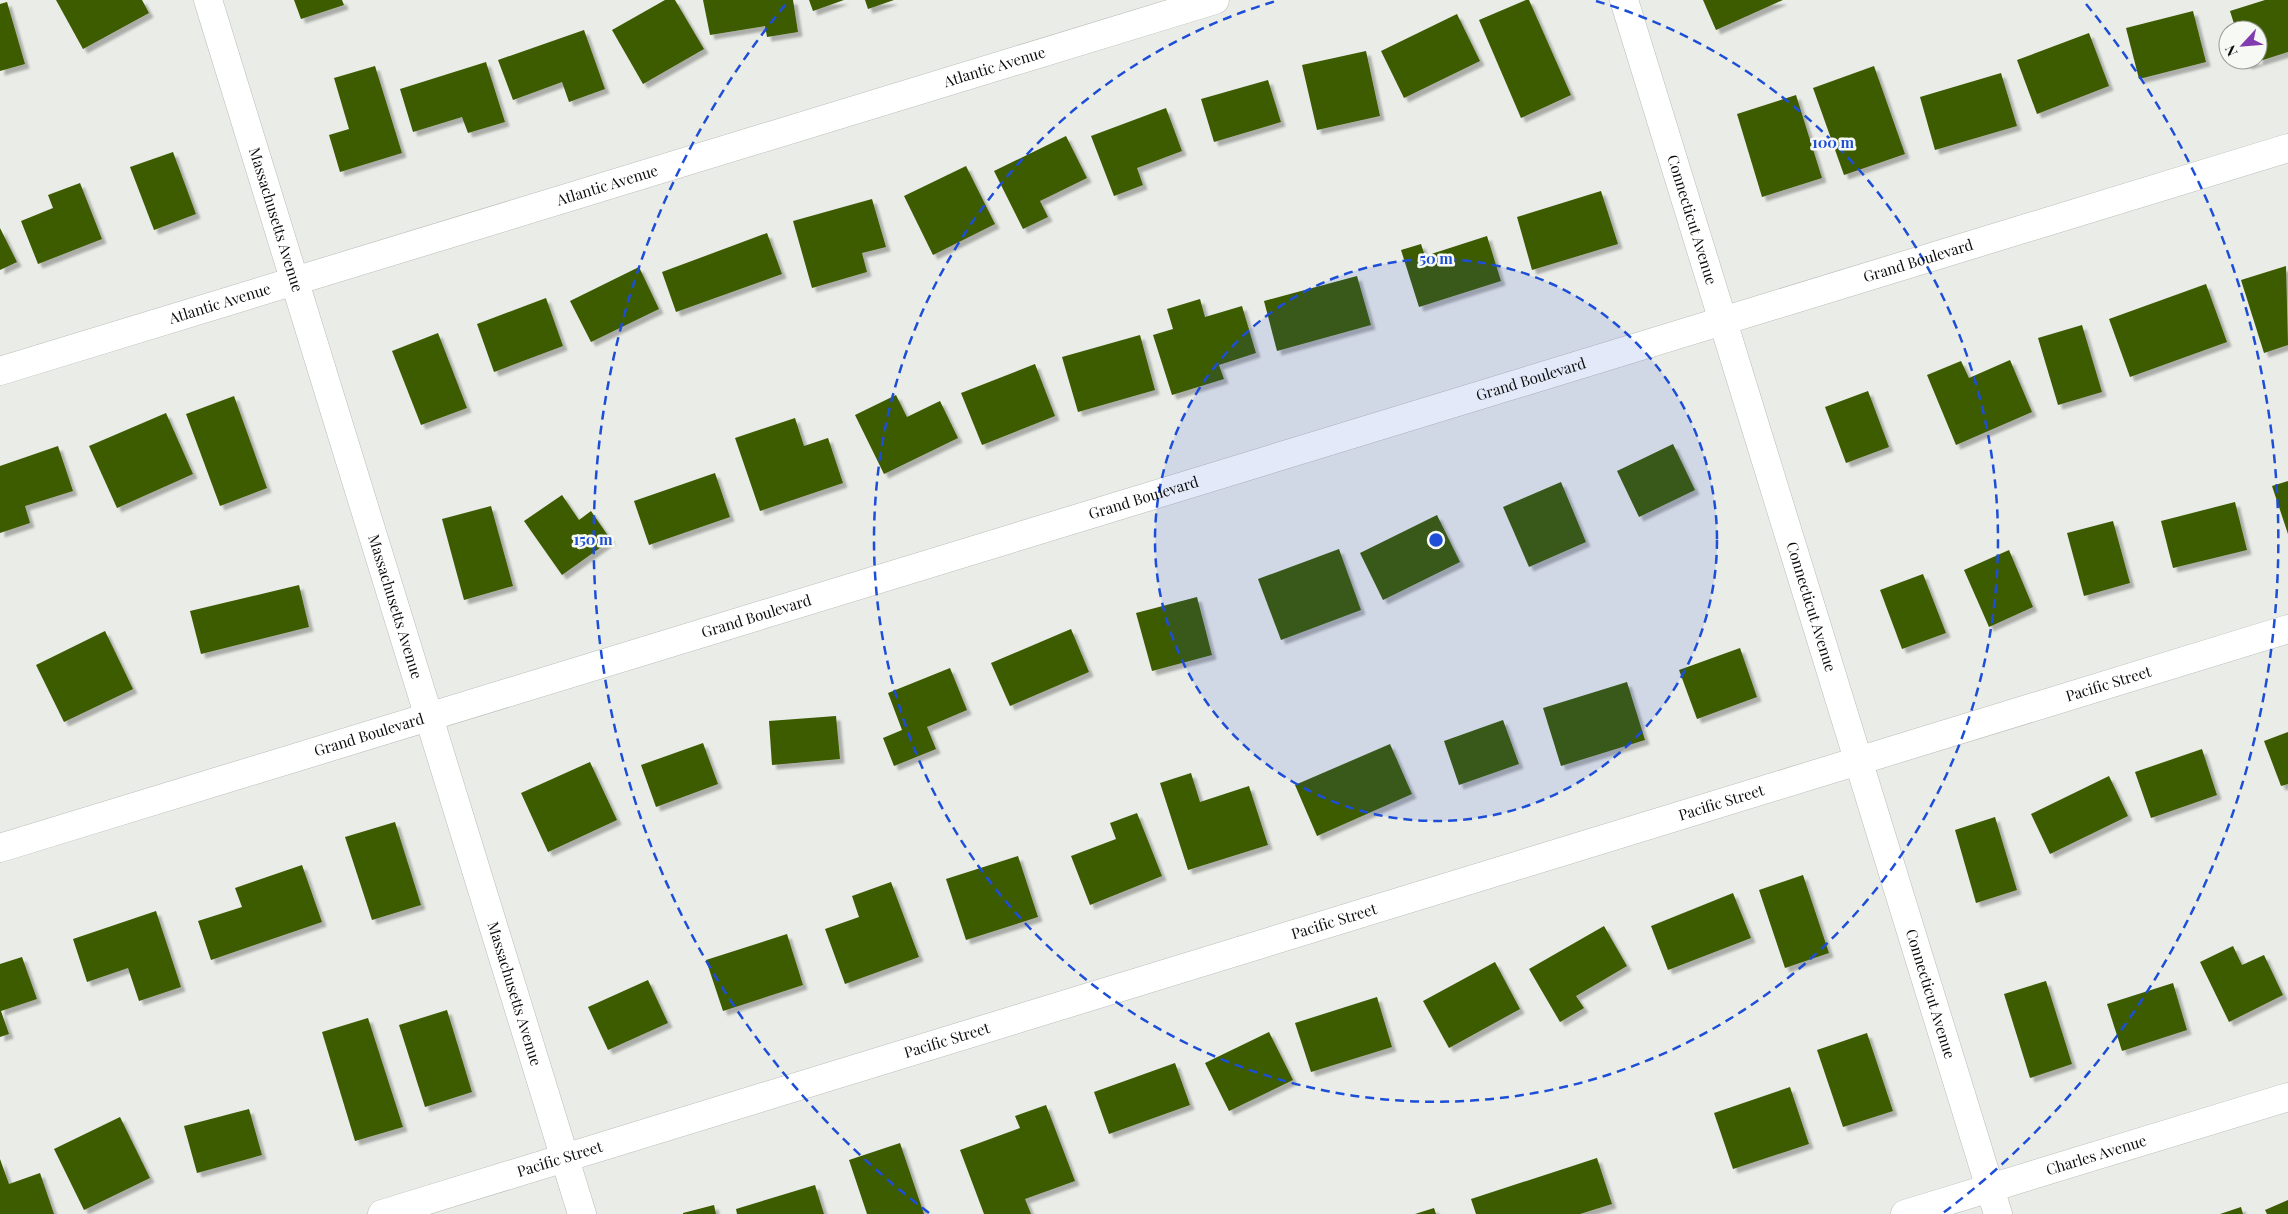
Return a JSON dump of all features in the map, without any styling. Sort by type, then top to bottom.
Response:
[{"type":"street","name":"Massachusetts Avenue","points":[[208,0],[582,1214]]},
{"type":"street","name":"Atlantic Avenue","points":[[0,371],[1215,0]]},
{"type":"street","name":"Connecticut Avenue","points":[[1624,0],[1860,760],[1998,1214]]},
{"type":"street","name":"Grand Boulevard","points":[[0,848],[2288,148]]},
{"type":"street","name":"Pacific Street","points":[[382,1214],[2288,629]]},
{"type":"street","name":"Charles Avenue","points":[[1905,1214],[2288,1097]]},
{"type":"building","points":[[56,0],[142,0],[149,13],[83,49]]},
{"type":"building","points":[[294,0],[342,0],[344,5],[301,19]]},
{"type":"building","points":[[665,0],[675,0],[704,49],[643,84],[612,30]]},
{"type":"building","points":[[703,0],[793,0],[798,32],[767,37],[765,26],[710,35]]},
{"type":"building","points":[[809,0],[844,0],[813,11]]},
{"type":"building","points":[[865,0],[894,0],[868,9]]},
{"type":"building","points":[[1529,0],[1571,95],[1521,118],[1479,20]]},
{"type":"building","points":[[1703,0],[1783,0],[1716,30]]},
{"type":"building","points":[[2265,0],[2288,0],[2288,52],[2268,58],[2268,20],[2233,20],[2230,11]]},
{"type":"building","points":[[7,2],[25,64],[0,71],[0,4]]},
{"type":"building","points":[[2193,11],[2206,62],[2139,79],[2126,28]]},
{"type":"building","points":[[1457,14],[1480,61],[1404,98],[1381,51]]},
{"type":"building","points":[[584,30],[605,89],[569,102],[562,82],[513,100],[498,60]]},
{"type":"building","points":[[2089,33],[2109,86],[2037,114],[2017,60]]},
{"type":"building","points":[[1366,51],[1380,116],[1317,130],[1302,65]]},
{"type":"building","points":[[486,62],[505,122],[468,133],[462,117],[413,132],[400,89]]},
{"type":"building","points":[[375,66],[402,153],[340,172],[329,135],[349,129],[334,78]]},
{"type":"building","points":[[1874,66],[1905,154],[1844,175],[1813,88]]},
{"type":"building","points":[[2001,73],[2017,126],[1935,150],[1920,97]]},
{"type":"building","points":[[1268,80],[1281,122],[1214,142],[1201,99]]},
{"type":"building","points":[[1796,95],[1822,178],[1762,197],[1737,114]]},
{"type":"building","points":[[1166,108],[1182,151],[1137,168],[1143,185],[1114,196],[1091,136]]},
{"type":"building","points":[[1066,136],[1087,178],[1040,201],[1048,217],[1023,229],[994,171]]},
{"type":"building","points":[[173,152],[196,214],[154,230],[130,167]]},
{"type":"building","points":[[966,166],[995,224],[933,255],[904,196]]},
{"type":"building","points":[[80,183],[102,239],[38,264],[21,221],[53,208],[48,195]]},
{"type":"building","points":[[1601,191],[1618,244],[1532,270],[1517,217]]},
{"type":"building","points":[[872,199],[886,247],[862,253],[867,272],[812,288],[793,221]]},
{"type":"building","points":[[0,228],[17,262],[0,270]]},
{"type":"building","points":[[767,233],[782,274],[676,312],[662,272]]},
{"type":"building","points":[[1487,236],[1501,281],[1419,307],[1401,250],[1421,244],[1425,256]]},
{"type":"building","points":[[2286,266],[2288,345],[2264,353],[2241,280]]},
{"type":"building","points":[[639,267],[659,309],[591,342],[570,301]]},
{"type":"building","points":[[1357,276],[1371,325],[1277,351],[1264,301]]},
{"type":"building","points":[[2206,284],[2227,342],[2130,377],[2109,319]]},
{"type":"building","points":[[546,298],[563,346],[494,372],[477,324]]},
{"type":"building","points":[[1200,299],[1205,317],[1242,306],[1256,353],[1219,365],[1224,379],[1172,395],[1153,335],[1173,329],[1167,309]]},
{"type":"building","points":[[2082,325],[2102,392],[2058,405],[2038,338]]},
{"type":"building","points":[[438,333],[467,408],[421,425],[392,351]]},
{"type":"building","points":[[1140,335],[1155,390],[1078,412],[1062,357]]},
{"type":"building","points":[[2010,360],[2032,412],[1956,445],[1927,375],[1961,361],[1969,378]]},
{"type":"building","points":[[1035,364],[1055,416],[982,445],[961,393]]},
{"type":"building","points":[[1868,391],[1889,447],[1846,463],[1825,407]]},
{"type":"building","points":[[896,395],[907,417],[940,401],[958,438],[884,474],[855,415]]},
{"type":"building","points":[[234,396],[267,488],[220,506],[186,414]]},
{"type":"building","points":[[166,413],[193,474],[117,508],[89,446]]},
{"type":"building","points":[[795,418],[804,446],[828,438],[843,483],[760,511],[735,438]]},
{"type":"building","points":[[1673,444],[1695,490],[1639,517],[1617,471]]},
{"type":"building","points":[[58,446],[73,491],[25,506],[30,523],[0,533],[0,466]]},
{"type":"building","points":[[715,473],[730,517],[649,545],[634,501]]},
{"type":"building","points":[[2288,481],[2288,534],[2272,486]]},
{"type":"building","points":[[1561,482],[1586,542],[1529,567],[1503,507]]},
{"type":"building","points":[[562,495],[579,520],[591,511],[611,540],[562,575],[524,521]]},
{"type":"building","points":[[2235,502],[2247,550],[2173,568],[2161,521]]},
{"type":"building","points":[[491,506],[513,586],[464,600],[442,519]]},
{"type":"building","points":[[1437,515],[1460,562],[1383,600],[1360,553]]},
{"type":"building","points":[[2113,521],[2130,583],[2084,596],[2067,533]]},
{"type":"building","points":[[1339,549],[1361,610],[1281,640],[1258,579]]},
{"type":"building","points":[[2009,550],[2033,607],[1989,627],[1964,570]]},
{"type":"building","points":[[1923,574],[1946,633],[1902,649],[1880,590]]},
{"type":"building","points":[[299,585],[309,627],[201,654],[190,611]]},
{"type":"building","points":[[1197,597],[1212,655],[1152,671],[1136,613]]},
{"type":"building","points":[[1071,629],[1089,672],[1010,706],[991,663]]},
{"type":"building","points":[[105,631],[133,689],[64,722],[36,665]]},
{"type":"building","points":[[1740,648],[1757,697],[1697,719],[1679,670]]},
{"type":"building","points":[[950,668],[967,710],[927,727],[936,749],[894,766],[883,738],[902,730],[888,693]]},
{"type":"building","points":[[1627,682],[1645,740],[1561,766],[1543,708]]},
{"type":"building","points":[[836,716],[840,759],[772,765],[769,721]]},
{"type":"building","points":[[1503,720],[1519,764],[1459,785],[1444,741]]},
{"type":"building","points":[[2288,732],[2288,784],[2281,786],[2264,741]]},
{"type":"building","points":[[703,743],[718,784],[656,807],[641,765]]},
{"type":"building","points":[[1390,744],[1412,794],[1317,836],[1295,785]]},
{"type":"building","points":[[2202,749],[2217,795],[2151,818],[2135,772]]},
{"type":"building","points":[[590,762],[617,820],[548,852],[521,793]]},
{"type":"building","points":[[1191,773],[1200,802],[1249,786],[1268,845],[1188,870],[1160,783]]},
{"type":"building","points":[[2109,776],[2128,816],[2050,854],[2031,814]]},
{"type":"building","points":[[1137,813],[1162,876],[1090,905],[1071,856],[1116,839],[1110,823]]},
{"type":"building","points":[[1995,817],[2017,890],[1976,903],[1955,830]]},
{"type":"building","points":[[395,822],[421,905],[372,920],[345,837]]},
{"type":"building","points":[[1018,856],[1038,917],[966,940],[946,879]]},
{"type":"building","points":[[302,865],[322,922],[211,960],[198,921],[242,907],[235,888]]},
{"type":"building","points":[[1803,875],[1829,953],[1785,968],[1759,890]]},
{"type":"building","points":[[891,882],[919,957],[845,984],[825,929],[859,917],[852,896]]},
{"type":"building","points":[[1733,893],[1751,938],[1668,970],[1651,926]]},
{"type":"building","points":[[156,911],[181,987],[139,1001],[128,968],[87,982],[73,939]]},
{"type":"building","points":[[1604,926],[1627,966],[1576,996],[1584,1008],[1560,1022],[1529,969]]},
{"type":"building","points":[[787,934],[803,985],[723,1011],[706,960]]},
{"type":"building","points":[[2233,946],[2242,965],[2264,955],[2283,995],[2229,1022],[2200,962]]},
{"type":"building","points":[[22,957],[37,999],[1,1011],[9,1034],[0,1037],[0,964]]},
{"type":"building","points":[[1495,962],[1520,1009],[1449,1048],[1423,1001]]},
{"type":"building","points":[[648,980],[668,1023],[608,1050],[588,1007]]},
{"type":"building","points":[[2046,981],[2072,1064],[2030,1078],[2004,994]]},
{"type":"building","points":[[2173,983],[2187,1030],[2122,1051],[2107,1004]]},
{"type":"building","points":[[1377,997],[1392,1047],[1311,1072],[1295,1023]]},
{"type":"building","points":[[447,1010],[472,1092],[425,1107],[399,1025]]},
{"type":"building","points":[[368,1018],[403,1127],[355,1141],[322,1032]]},
{"type":"building","points":[[1269,1032],[1293,1080],[1229,1111],[1205,1063]]},
{"type":"building","points":[[1867,1033],[1893,1111],[1843,1127],[1817,1050]]},
{"type":"building","points":[[1175,1063],[1190,1105],[1109,1134],[1094,1092]]},
{"type":"building","points":[[1790,1087],[1809,1144],[1733,1169],[1714,1113]]},
{"type":"building","points":[[1046,1105],[1075,1181],[1025,1199],[1031,1214],[984,1214],[960,1150],[1020,1128],[1015,1116]]},
{"type":"building","points":[[249,1109],[262,1155],[197,1173],[184,1126]]},
{"type":"building","points":[[120,1117],[150,1178],[84,1210],[54,1149]]},
{"type":"building","points":[[900,1143],[924,1214],[867,1214],[849,1160]]},
{"type":"building","points":[[1597,1158],[1612,1204],[1580,1214],[1476,1214],[1471,1199]]},
{"type":"building","points":[[0,1159],[9,1184],[40,1173],[54,1214],[0,1214]]},
{"type":"building","points":[[815,1185],[824,1214],[737,1214],[736,1209]]},
{"type":"building","points":[[2288,1200],[2288,1214],[2267,1214],[2265,1210]]},
{"type":"building","points":[[714,1205],[716,1214],[683,1214],[683,1213]]},
{"type":"building","points":[[2241,1207],[2243,1214],[2220,1214]]},
{"type":"building","points":[[1434,1208],[1436,1214],[1415,1214]]}]
